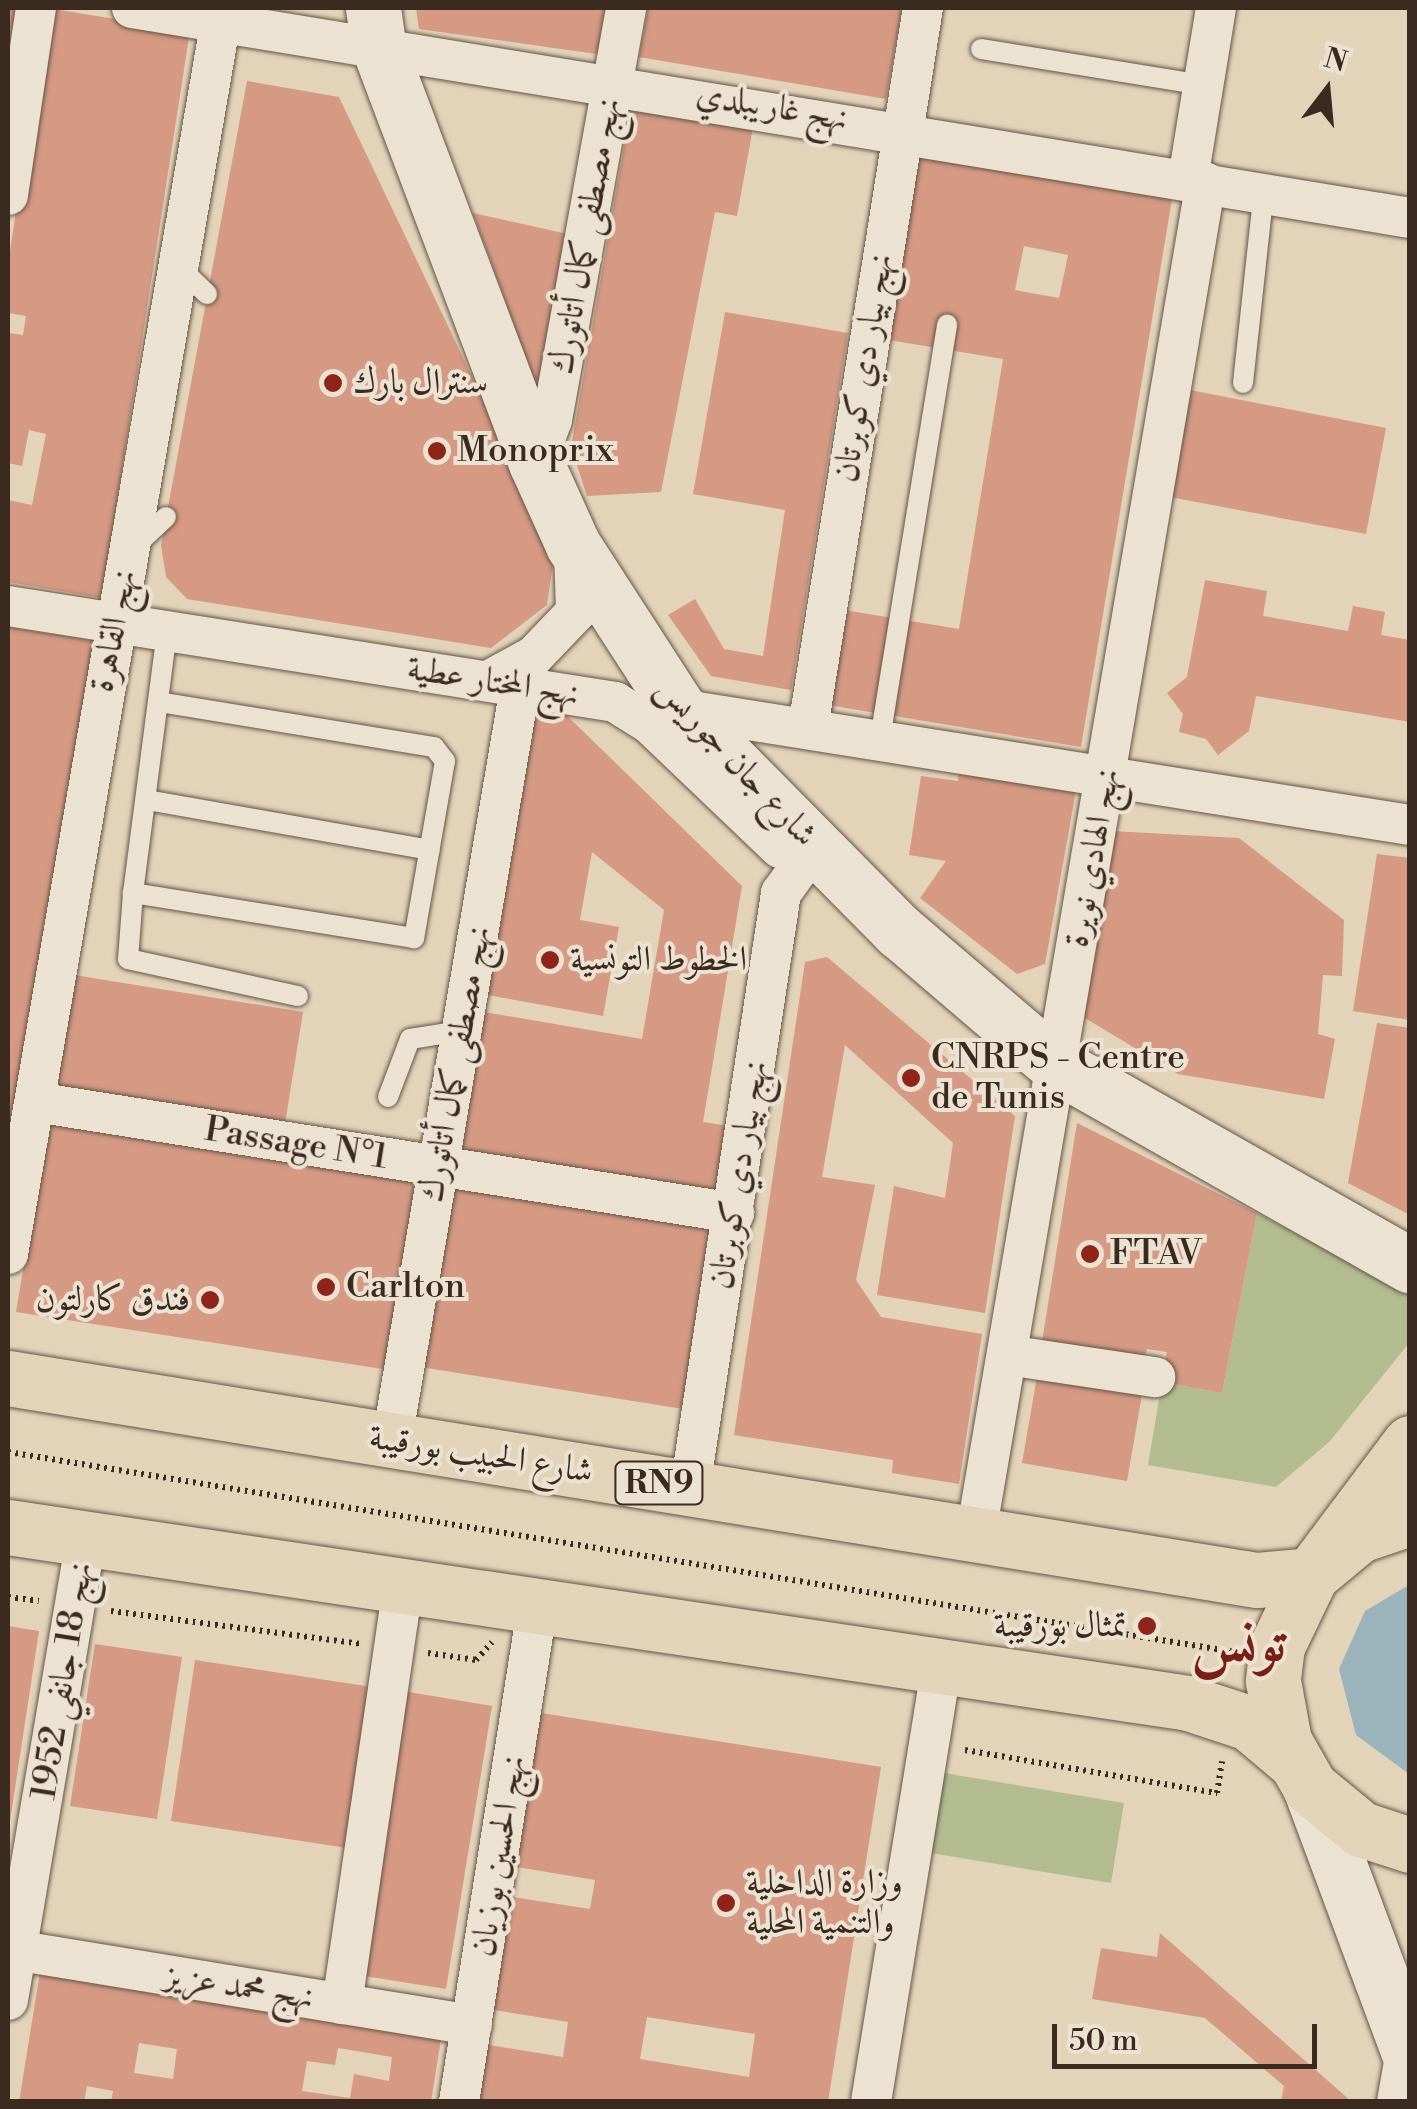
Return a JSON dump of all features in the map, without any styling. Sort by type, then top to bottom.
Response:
[{"type":"main road","name":"شارع جان جوريس","points":[[376,26],[536,463],[573,545],[679,709],[900,931],[1056,1065],[1410,1265]]},
{"type":"main road","name":"شارع الحبيب بورقيبة","points":[[8,1378],[1257,1580],[1311,1575]]},
{"type":"main road","points":[[1410,1443],[1311,1575],[1276,1646],[1272,1680],[1301,1774],[1410,2056]]},
{"type":"main road","points":[[1311,1575],[1358,1536],[1410,1518]]},
{"type":"main road","points":[[8,1526],[940,1672],[1218,1709],[1301,1774],[1361,1829],[1410,1845]]},
{"type":"main road","points":[[1404,2102],[1410,2067]]},
{"type":"street","points":[[8,195],[36,8]]},
{"type":"street","name":"نهج غاريبلدي","points":[[132,8],[376,26],[614,80],[1410,218]]},
{"type":"street","name":"نهج مصطفى كمال أتاتورك","points":[[536,463],[552,420],[626,8]]},
{"type":"street","name":"نهج بيار دي كوبرتان","points":[[808,728],[901,130],[924,8]]},
{"type":"street","name":"نهج الهادي نويرة","points":[[976,1534],[1109,772],[1197,180],[1204,85],[1216,8]]},
{"type":"street","name":"نهج القاهرة","points":[[8,1254],[113,624],[193,280],[222,15]]},
{"type":"street","points":[[504,684],[576,612],[573,545]]},
{"type":"street","name":"نهج المختار عطية","points":[[8,606],[615,702],[649,722],[800,867],[900,931]]},
{"type":"street","name":"نهج مصطفى كمال أتاتورك","points":[[392,1440],[461,1032],[504,684]]},
{"type":"street","points":[[679,709],[1109,772],[1410,825]]},
{"type":"street","name":"نهج بيار دي كوبرتان","points":[[690,1488],[781,893],[800,867]]},
{"type":"street","name":"Passage N°1","points":[[35,1102],[734,1213]]},
{"type":"street","points":[[1008,1354],[1155,1377]]},
{"type":"street","name":"نهج 18 جانفي 1952","points":[[8,2000],[12,1949],[86,1539]]},
{"type":"street","points":[[342,2004],[402,1586]]},
{"type":"street","name":"نهج الحسين بوزيان","points":[[459,2102],[538,1609]]},
{"type":"street","points":[[870,2102],[940,1672]]},
{"type":"street","name":"نهج محمد عزيز","points":[[12,1949],[472,2025]]},
{"type":"lane","points":[[982,49],[1204,85]]},
{"type":"lane","points":[[1243,384],[1264,192]]},
{"type":"lane","points":[[880,738],[947,324]]},
{"type":"lane","points":[[130,550],[166,517]]},
{"type":"lane","points":[[167,632],[132,893],[128,959],[298,996]]},
{"type":"lane","points":[[132,893],[398,942],[414,938],[445,761],[434,747],[159,702]]},
{"type":"lane","points":[[147,800],[430,850]]},
{"type":"lane","points":[[388,1097],[410,1039],[461,1032]]},
{"type":"green space","points":[[1257,1213],[1409,1291],[1409,1343],[1330,1441],[1276,1487],[1148,1465],[1162,1382],[1222,1393]]},
{"type":"green space","points":[[944,1773],[1124,1803],[1111,1883],[931,1853]]},
{"type":"water","points":[[1410,1585],[1409,1774],[1356,1735],[1339,1669],[1365,1611]]},
{"type":"building","points":[[8,8],[25,8],[8,103]]},
{"type":"building","points":[[47,8],[190,31],[102,598],[8,582],[8,500],[32,505],[46,434],[29,430],[22,466],[8,463],[8,333],[23,335],[26,316],[8,313],[8,264]]},
{"type":"building","points":[[416,8],[610,8],[603,55],[419,29]]},
{"type":"building","points":[[648,8],[902,8],[886,99],[639,57]]},
{"type":"building","name":"سنترال بارك","points":[[247,81],[339,97],[518,473],[553,563],[547,605],[491,648],[187,599],[166,577],[161,545]]},
{"type":"building","points":[[632,102],[754,122],[737,216],[715,212],[661,492],[587,496],[571,447]]},
{"type":"building","points":[[915,144],[1174,187],[1081,747],[822,704],[838,609],[959,629],[1003,359],[883,339]],"holes":[[[1024,246],[1068,255],[1059,298],[1015,290]]]},
{"type":"building","points":[[473,213],[572,235],[548,381],[534,380]]},
{"type":"building","points":[[725,312],[848,333],[791,690],[711,676],[668,615],[695,599],[724,649],[763,656],[785,510],[693,494]]},
{"type":"building","points":[[1190,390],[1386,428],[1366,534],[1170,497]]},
{"type":"building","points":[[1205,580],[1267,591],[1263,616],[1348,631],[1353,606],[1385,612],[1381,635],[1410,640],[1410,722],[1256,696],[1249,731],[1218,755],[1206,739],[1179,732],[1183,714],[1167,693],[1187,677]]},
{"type":"building","points":[[8,627],[96,641],[8,1158]]},
{"type":"building","name":"الخطوط التونسية","points":[[534,701],[553,702],[742,886],[703,1122],[728,1126],[716,1202],[453,1158],[478,1011],[642,1039],[664,910],[592,852],[580,920],[619,927],[603,1016],[482,994]]},
{"type":"building","points":[[959,766],[1077,785],[1045,964],[1017,974],[920,898],[946,861],[909,855],[921,776],[958,781]]},
{"type":"building","points":[[1111,831],[1239,838],[1344,920],[1342,976],[1323,975],[1318,1034],[1335,1039],[1324,1099],[1178,1074],[1075,1012]]},
{"type":"building","points":[[1377,854],[1410,858],[1410,1020],[1353,1011]]},
{"type":"building","points":[[827,957],[1015,1116],[985,1313],[877,1295],[894,1186],[945,1198],[953,1143],[845,1045],[822,1177],[875,1185],[856,1280],[881,1317],[982,1334],[959,1484],[892,1473],[893,1460],[734,1435],[805,962]]},
{"type":"building","points":[[68,974],[303,1012],[284,1130],[49,1091]]},
{"type":"building","points":[[1377,1023],[1410,1028],[1410,1215],[1348,1183]]},
{"type":"building","points":[[48,1119],[420,1180],[389,1370],[16,1312]]},
{"type":"building","points":[[1077,1123],[1257,1213],[1222,1393],[1162,1382],[1167,1352],[1147,1349],[1142,1366],[1041,1348]]},
{"type":"building","points":[[450,1184],[712,1226],[683,1409],[420,1367]]},
{"type":"building","points":[[1038,1371],[1143,1389],[1127,1481],[1022,1463]]},
{"type":"building","points":[[8,1626],[39,1631],[10,1821],[8,1821]]},
{"type":"building","points":[[95,1644],[182,1657],[157,1819],[70,1806]]},
{"type":"building","points":[[195,1660],[385,1689],[360,1850],[171,1821]]},
{"type":"building","points":[[397,1690],[492,1706],[446,1989],[352,1974]]},
{"type":"building","name":"وزارة الداخلية والتنمية المحلية","points":[[535,1712],[881,1767],[828,2102],[474,2102],[483,2044],[563,2057],[568,2022],[488,2009],[507,1896],[590,1909],[595,1880],[511,1866]],"holes":[[[647,2017],[755,2034],[749,2077],[640,2059]]]},
{"type":"building","points":[[1160,1933],[1352,2102],[1281,2102],[1284,2086],[1205,2018],[1092,1999],[1101,1948],[1157,1957]]},
{"type":"building","points":[[40,1972],[441,2039],[431,2102],[111,2102],[113,2091],[87,2086],[84,2102],[19,2102]],"holes":[[[139,2043],[177,2049],[173,2079],[134,2073]],[[338,2048],[392,2057],[389,2081],[354,2074],[350,2098],[302,2091],[307,2061],[335,2065]]]},
{"type":"place","name":"سنترال بارك","points":[[333,383]]},
{"type":"place","name":"Monoprix","points":[[437,451]]},
{"type":"place","name":"الخطوط التونسية","points":[[550,960]]},
{"type":"place","name":"CNRPS - Centre de Tunis","points":[[911,1078]]},
{"type":"place","name":"FTAV","points":[[1090,1254]]},
{"type":"place","name":"Carlton","points":[[326,1287]]},
{"type":"place","name":"فندق كارلتون","points":[[210,1300]]},
{"type":"place","name":"تمثال بورقيبة","points":[[1147,1626]]},
{"type":"place","name":"وزارة الداخلية والتنمية المحلية","points":[[726,1903]]},
{"type":"district","name":"تونس","points":[[1239,1644]]}]
